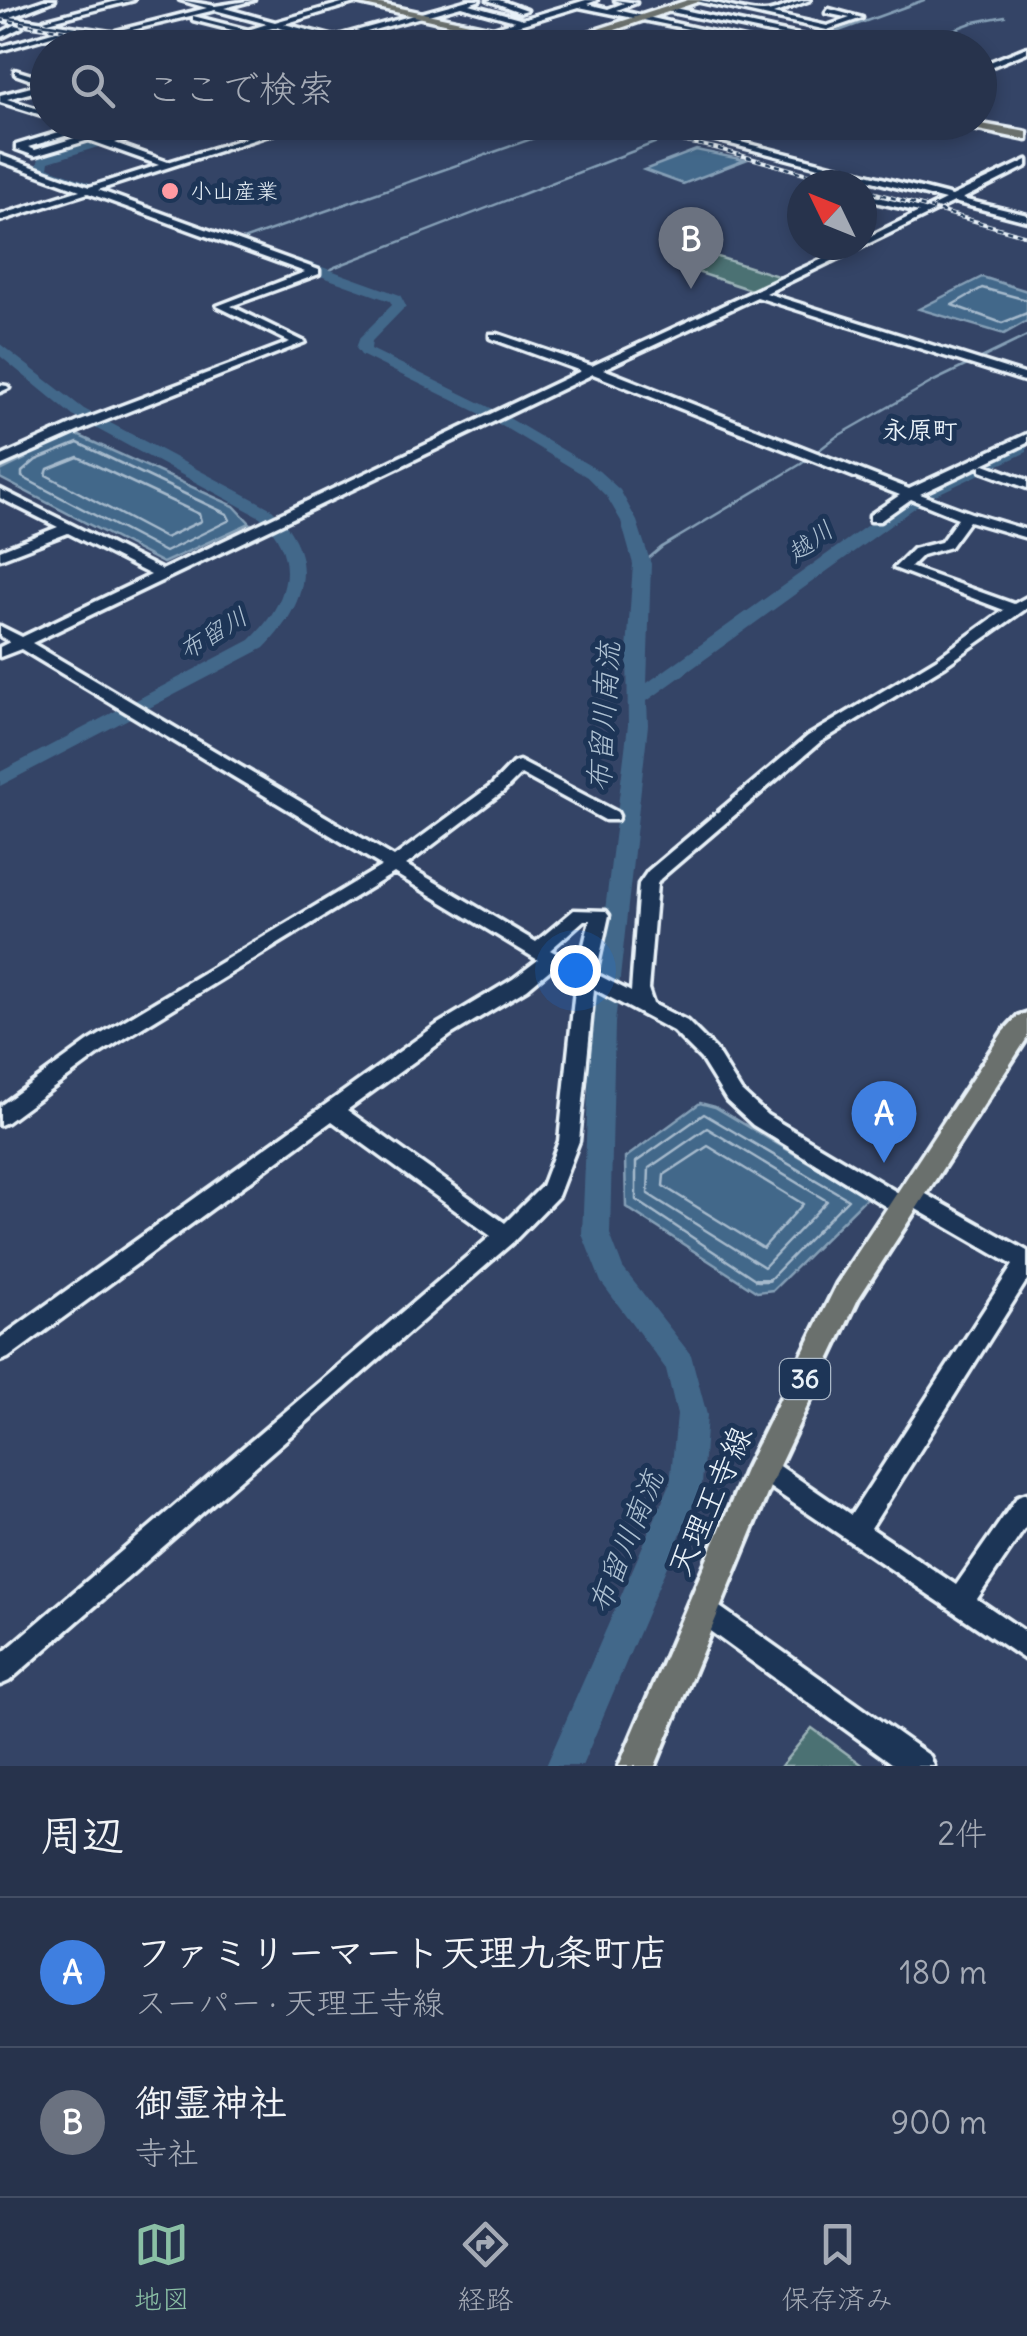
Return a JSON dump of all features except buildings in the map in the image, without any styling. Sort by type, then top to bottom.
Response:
[{"type":"highway","points":[[354,0],[487,30]]},
{"type":"highway","points":[[615,30],[646,20],[669,4],[696,1]]},
{"type":"highway","points":[[997,131],[1027,136]]},
{"type":"main road","name":"天理王寺線","points":[[637,1766],[762,1468],[847,1292],[905,1200],[1022,1035]]},
{"type":"street","points":[[1,18],[51,0]]},
{"type":"street","points":[[95,0],[129,5]]},
{"type":"street","points":[[126,30],[250,0]]},
{"type":"street","points":[[255,30],[354,0]]},
{"type":"street","points":[[367,30],[419,16],[445,4],[476,0]]},
{"type":"street","points":[[492,0],[543,15]]},
{"type":"street","points":[[556,0],[704,30]]},
{"type":"street","points":[[495,30],[593,0]]},
{"type":"street","points":[[619,0],[636,1]]},
{"type":"street","points":[[740,12],[790,0]]},
{"type":"street","points":[[165,20],[144,14],[189,1],[303,30]]},
{"type":"street","points":[[608,11],[636,1]]},
{"type":"street","points":[[755,27],[783,16],[820,6],[858,18],[827,28],[783,16],[764,14],[740,12],[720,12],[690,6],[696,1],[740,12],[750,19],[764,14]]},
{"type":"street","points":[[740,12],[752,2],[769,3],[783,16]]},
{"type":"street","points":[[504,3],[532,4]]},
{"type":"street","points":[[38,23],[112,4]]},
{"type":"street","points":[[445,4],[511,25]]},
{"type":"street","points":[[460,4],[523,22]]},
{"type":"street","points":[[669,4],[768,30]]},
{"type":"street","points":[[783,16],[820,6],[867,14]]},
{"type":"street","points":[[820,6],[844,22]]},
{"type":"street","points":[[781,30],[801,22],[820,6]]},
{"type":"street","points":[[219,24],[250,16]]},
{"type":"street","points":[[1,18],[85,30]]},
{"type":"street","points":[[196,18],[241,30]]},
{"type":"street","points":[[2,35],[16,23]]},
{"type":"street","points":[[668,30],[683,25]]},
{"type":"street","points":[[67,30],[73,28]]},
{"type":"street","points":[[2,35],[28,41]]},
{"type":"street","points":[[0,49],[28,41]]},
{"type":"street","points":[[997,62],[1027,49]]},
{"type":"street","points":[[18,72],[30,77]]},
{"type":"street","points":[[0,98],[30,89]]},
{"type":"street","points":[[0,98],[28,109]]},
{"type":"street","points":[[0,114],[28,109]]},
{"type":"street","points":[[17,132],[30,136]]},
{"type":"street","points":[[41,140],[19,147],[35,153],[98,140],[168,165]]},
{"type":"street","points":[[0,218],[249,140]]},
{"type":"street","points":[[721,140],[1027,218]]},
{"type":"street","points":[[0,158],[314,272],[222,306],[299,342],[0,462]]},
{"type":"street","points":[[877,237],[1027,164]]},
{"type":"street","points":[[877,200],[930,212]]},
{"type":"street","points":[[0,653],[591,369],[828,260]]},
{"type":"street","points":[[754,293],[1027,379]]},
{"type":"street","points":[[494,336],[591,369],[966,516],[1027,534]]},
{"type":"street","points":[[924,500],[1027,438]]},
{"type":"street","points":[[1013,444],[1027,450]]},
{"type":"street","points":[[875,518],[909,494],[1027,450]]},
{"type":"street","points":[[981,466],[1027,484]]},
{"type":"street","points":[[0,493],[162,575]]},
{"type":"street","points":[[966,516],[936,552],[918,552],[901,568],[1020,605]]},
{"type":"street","points":[[0,555],[70,527]]},
{"type":"street","points":[[640,1004],[647,897],[654,875],[814,739],[941,662],[1020,605]]},
{"type":"street","points":[[0,630],[545,955],[680,1026],[708,1054],[734,1096],[760,1120],[1027,1262],[855,1531]]},
{"type":"street","points":[[0,1117],[95,1047],[395,865],[498,788],[519,766],[612,816]]},
{"type":"street","points":[[0,1352],[545,955],[580,914],[600,915],[569,1141],[551,1190],[506,1235],[0,1672]]},
{"type":"street","points":[[334,1110],[506,1235]]},
{"type":"street","points":[[762,1468],[1027,1648]]},
{"type":"street","points":[[959,1602],[1027,1504]]},
{"type":"street","points":[[701,1609],[920,1766]]},
{"type":"green space","points":[[696,250],[784,278],[754,291],[667,262]]},
{"type":"green space","points":[[812,1728],[864,1766],[781,1766]]},
{"type":"water","points":[[696,150],[745,160],[683,184],[644,170]]},
{"type":"water","points":[[982,277],[1027,291],[1027,321],[1004,334],[919,309]]},
{"type":"water","points":[[73,433],[234,506],[250,523],[163,563],[0,478],[0,471],[25,459],[23,455]]},
{"type":"water","points":[[700,1103],[715,1107],[867,1197],[773,1290],[757,1292],[626,1207],[625,1158]]},
{"type":"waterway","points":[[842,30],[924,0]]},
{"type":"waterway","points":[[952,30],[1005,16]]},
{"type":"waterway","name":"布留川南流","points":[[107,194],[42,169],[43,160],[110,140]]},
{"type":"waterway","points":[[237,242],[529,140]]},
{"type":"waterway","points":[[335,267],[662,140]]},
{"type":"waterway","name":"布留川南流","points":[[292,261],[395,298],[399,306],[365,340],[366,352],[492,414],[593,474],[614,494],[629,521],[642,564],[637,699]]},
{"type":"waterway","points":[[325,272],[334,268]]},
{"type":"waterway","points":[[642,564],[662,547],[801,464],[836,437],[934,381],[1027,336]]},
{"type":"waterway","name":"布留川","points":[[0,348],[78,413],[266,513],[281,528],[295,562],[290,597],[271,630],[257,644],[0,780]]},
{"type":"waterway","name":"越川","points":[[637,699],[921,495],[1027,446]]},
{"type":"waterway","name":"布留川南流","points":[[564,1766],[686,1484],[692,1415],[680,1364],[611,1274],[596,1234],[603,1023],[638,725],[637,699]]},
{"type":"railway","points":[[0,20],[64,30]]},
{"type":"railway","points":[[677,140],[793,170]]},
{"type":"railway","points":[[877,193],[1027,236]]},
{"type":"place","name":"小山産業","points":[[170,191]]},
{"type":"place","name":"御霊神社","points":[[691,289]]},
{"type":"place","name":"ファミリーマート天理九条町店","points":[[884,1163]]},
{"type":"district","name":"永原町","points":[[920,430]]}]
